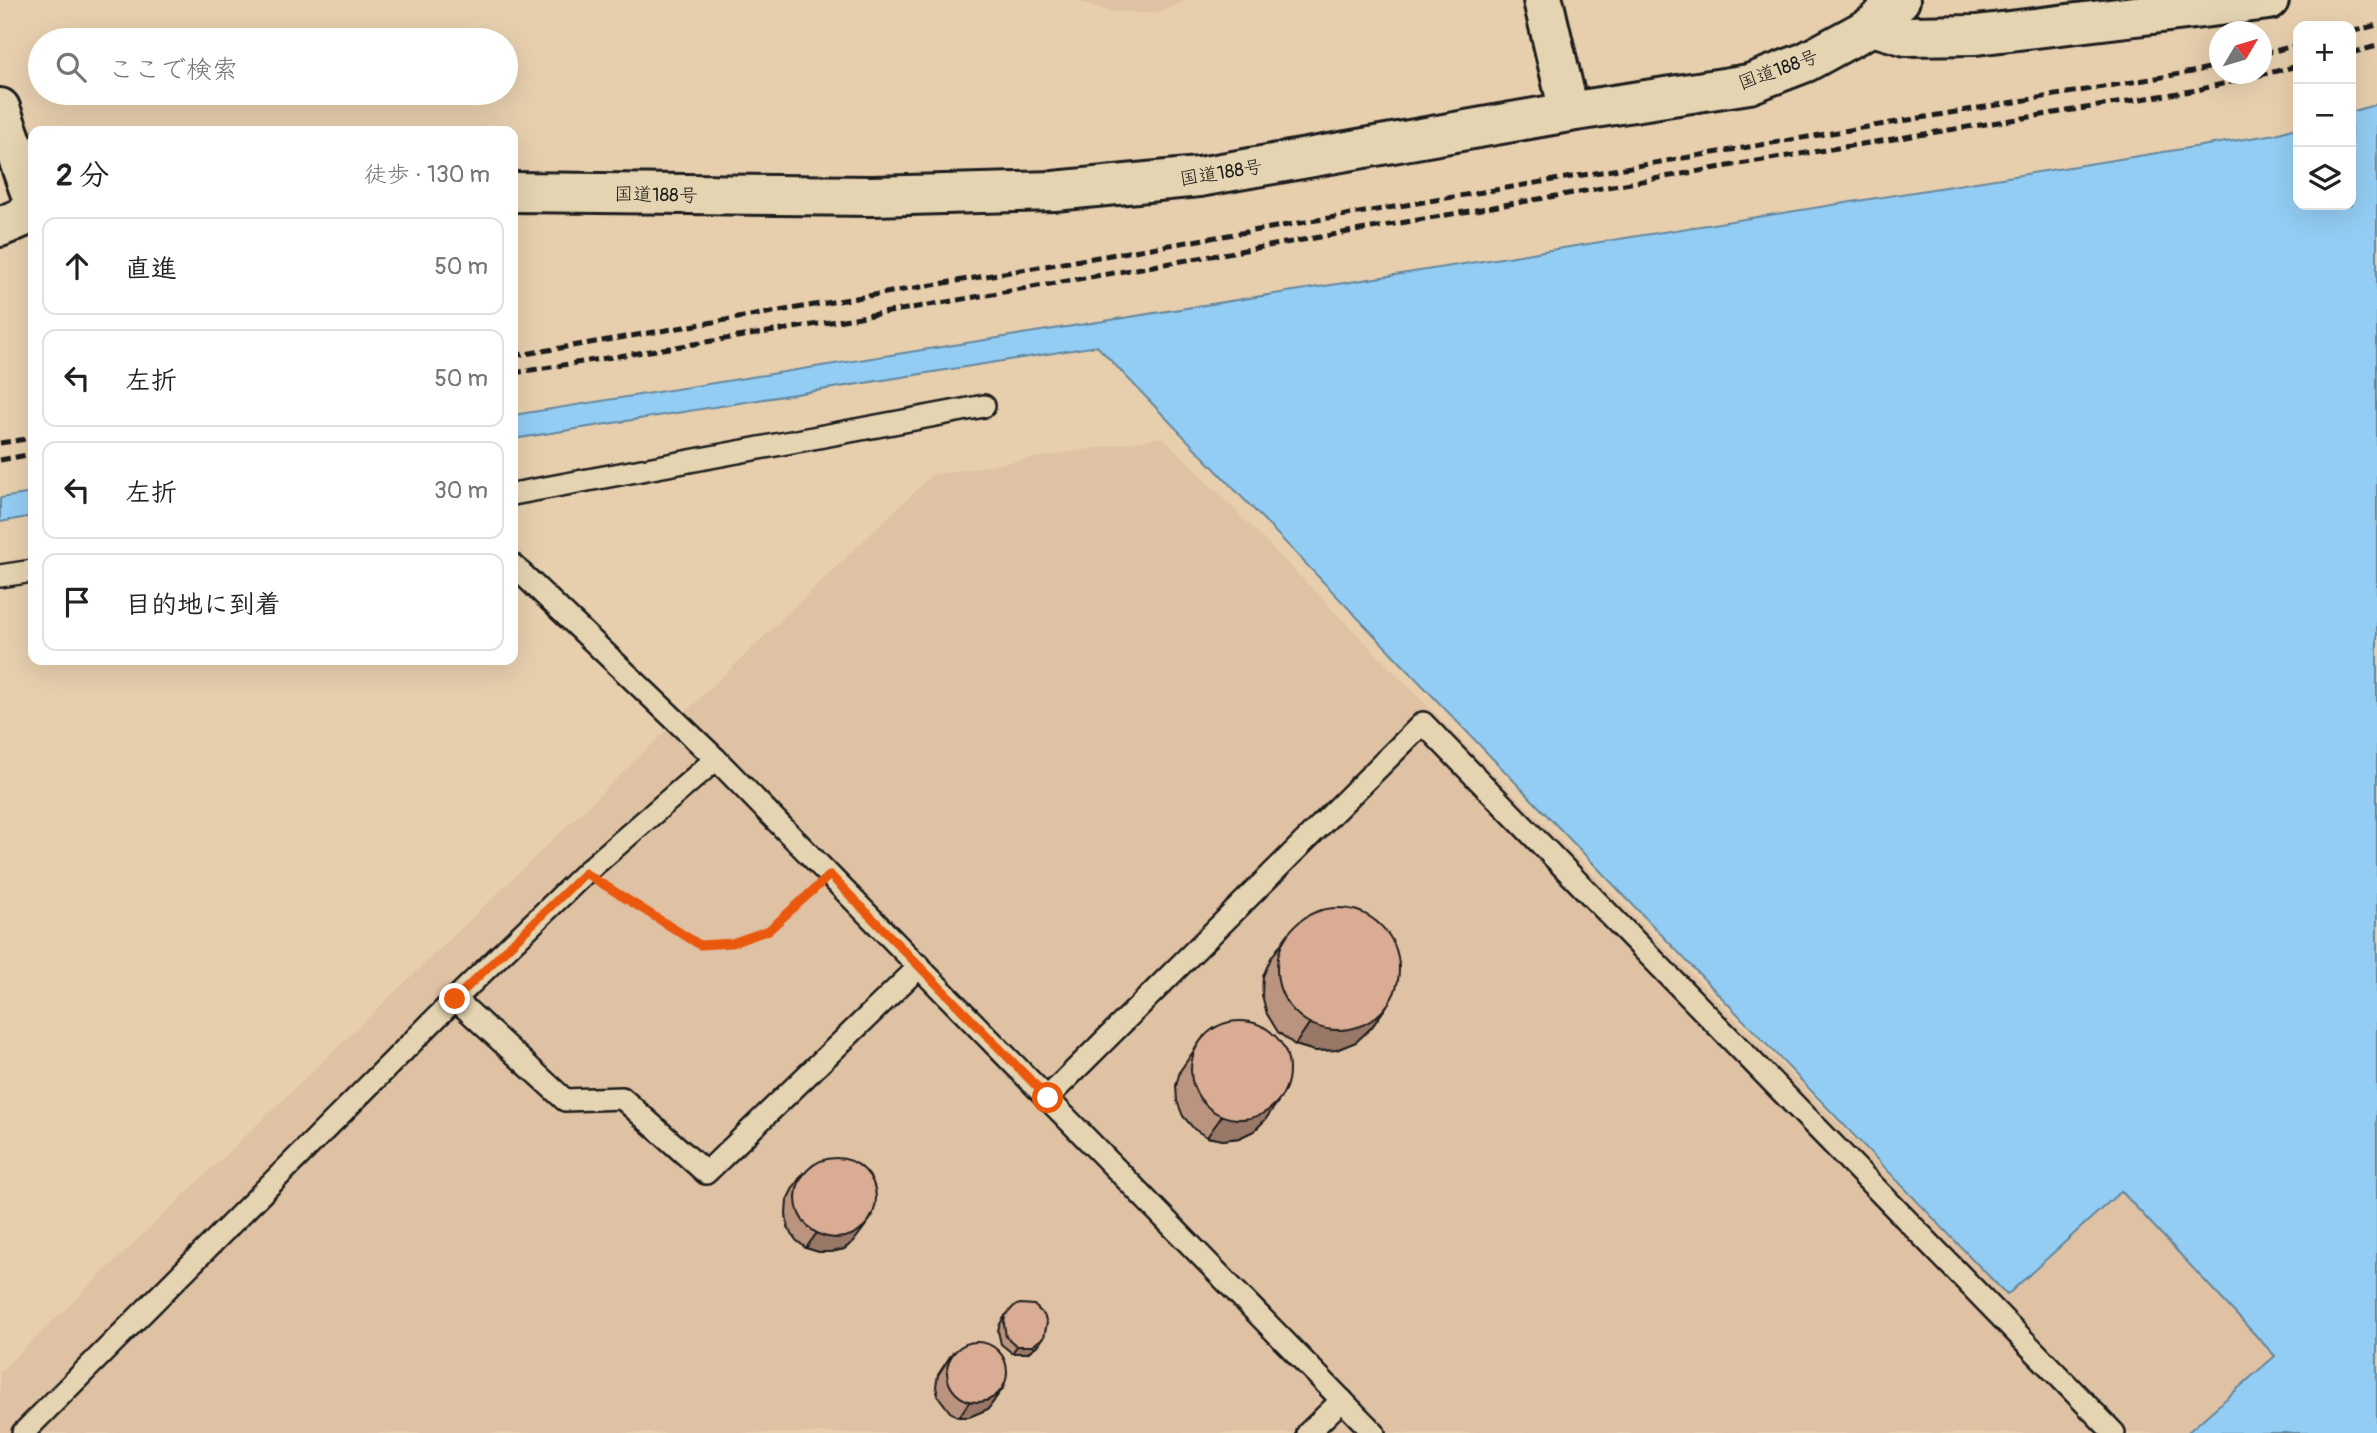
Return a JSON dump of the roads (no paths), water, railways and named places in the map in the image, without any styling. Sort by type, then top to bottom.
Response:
[{"type":"main road","points":[[1543,0],[1569,112]]},
{"type":"main road","name":"国道188号","points":[[518,192],[872,196],[1054,191],[1199,177],[1569,112],[1748,84],[1806,62],[1872,26],[1900,0]]},
{"type":"main road","points":[[1872,26],[1906,36],[1976,35],[2269,0]]},
{"type":"main road","points":[[0,108],[28,186]]},
{"type":"main road","points":[[0,227],[28,215]]},
{"type":"lane","points":[[518,493],[984,405]]},
{"type":"lane","points":[[518,570],[716,760],[1374,1433]]},
{"type":"lane","points":[[0,576],[28,572]]},
{"type":"lane","points":[[1048,1098],[1423,723],[2103,1430]]},
{"type":"lane","points":[[23,1433],[455,999],[585,873],[716,760]]},
{"type":"lane","points":[[455,999],[565,1100],[622,1098],[706,1173],[920,966]]},
{"type":"lane","points":[[1308,1433],[1342,1400]]},
{"type":"water","points":[[2377,104],[2377,1433],[2187,1433],[2275,1356],[2121,1191],[2007,1295],[1097,346],[518,438],[518,414],[2276,134],[2293,129],[2293,210],[2356,210],[2356,110]]},
{"type":"water","points":[[28,494],[28,517],[0,522],[0,498]]},
{"type":"railway","points":[[2356,31],[2377,25]]},
{"type":"railway","points":[[2272,52],[2293,46]]},
{"type":"railway","points":[[2356,52],[2377,46]]},
{"type":"railway","points":[[518,372],[837,321],[1757,161],[2197,90],[2293,67]]},
{"type":"railway","points":[[518,355],[2209,68]]},
{"type":"railway","points":[[0,443],[28,439]]},
{"type":"railway","points":[[0,460],[28,455]]}]
